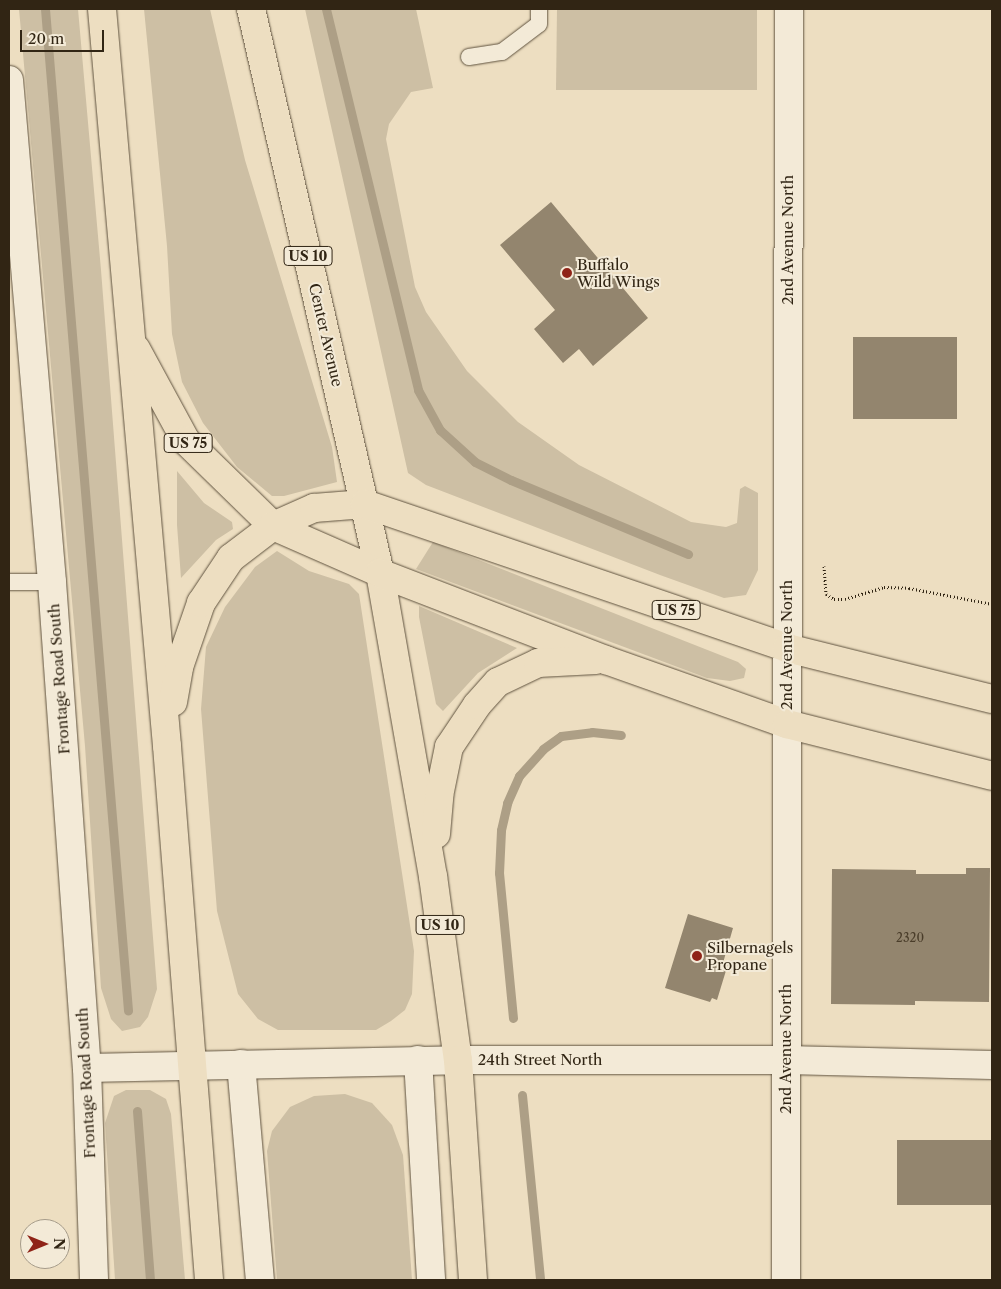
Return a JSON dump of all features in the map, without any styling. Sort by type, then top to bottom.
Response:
[{"type":"main road","points":[[102,9],[167,746],[209,1280]]},
{"type":"main road","name":"Center Avenue","points":[[251,9],[380,573]]},
{"type":"main road","name":"US 75","points":[[131,339],[186,441],[273,526],[380,573],[606,660],[787,724],[992,776]]},
{"type":"main road","points":[[167,746],[179,666],[201,603],[231,558],[273,526],[314,508],[365,504]]},
{"type":"main road","name":"US 75","points":[[365,504],[787,648],[992,698]]},
{"type":"main road","name":"US 10","points":[[380,573],[433,876],[458,1060],[473,1280]]},
{"type":"main road","points":[[433,876],[439,796],[449,747],[477,705],[498,682],[538,663],[606,660]]},
{"type":"street","name":"2nd Avenue North","points":[[786,1280],[789,9]]},
{"type":"street","name":"Frontage Road South","points":[[9,80],[52,582],[87,1068],[94,1280]]},
{"type":"street","name":"24th Street North","points":[[87,1068],[418,1060],[786,1060],[992,1064]]},
{"type":"street","points":[[418,1060],[431,1280]]},
{"type":"street","points":[[242,1064],[260,1280]]},
{"type":"lane","points":[[469,57],[502,52],[539,24],[539,9]]},
{"type":"lane","points":[[9,582],[52,582]]},
{"type":"path","points":[[824,566],[826,594],[834,599],[845,599],[884,587],[892,587],[909,588],[992,604]]},
{"type":"shaded area","points":[[19,9],[78,9],[101,270],[157,989],[148,1017],[140,1027],[122,1031],[111,1019],[101,988],[85,746]]},
{"type":"shaded area","points":[[144,9],[210,9],[245,160],[332,447],[337,482],[284,496],[272,496],[237,467],[203,423],[182,382],[172,334],[167,246]]},
{"type":"shaded area","points":[[305,9],[416,9],[433,88],[411,92],[389,124],[386,139],[415,287],[426,312],[467,371],[518,422],[579,465],[691,522],[726,527],[737,523],[740,489],[745,486],[758,493],[758,570],[746,595],[724,598],[660,575],[426,485],[408,473]]},
{"type":"shaded area","points":[[557,9],[757,9],[757,90],[556,90]]},
{"type":"shaded area","points":[[177,471],[204,503],[232,522],[233,529],[216,540],[181,578],[177,525]]},
{"type":"shaded area","points":[[433,542],[738,662],[746,669],[744,678],[730,681],[707,678],[416,569]]},
{"type":"shaded area","points":[[277,551],[309,571],[349,584],[359,594],[414,951],[412,994],[405,1010],[376,1030],[278,1030],[258,1019],[238,994],[217,911],[201,709],[206,647],[225,607],[255,567]]},
{"type":"shaded area","points":[[419,606],[517,648],[478,673],[443,711],[436,704],[419,617]]},
{"type":"shaded area","points":[[126,1090],[150,1090],[166,1099],[171,1114],[185,1280],[115,1280],[105,1123],[114,1096]]},
{"type":"shaded area","points":[[345,1094],[372,1103],[392,1125],[403,1155],[412,1280],[277,1280],[267,1151],[272,1131],[290,1107],[314,1096]]},
{"type":"building","name":"Buffalo Wild Wings","points":[[551,202],[648,318],[593,366],[579,349],[563,363],[534,329],[555,310],[500,245]]},
{"type":"building","points":[[853,337],[957,337],[957,419],[853,419]]},
{"type":"building","points":[[966,868],[990,868],[989,1002],[915,1001],[915,1005],[831,1004],[832,869],[916,870],[916,874],[966,874]]},
{"type":"building","points":[[688,914],[733,928],[723,963],[728,964],[717,1000],[712,998],[710,1002],[665,988]]},
{"type":"building","points":[[897,1140],[992,1140],[992,1205],[897,1205]]},
{"type":"waterway","points":[[45,9],[128,1011]]},
{"type":"waterway","points":[[326,9],[418,390],[440,430],[475,462],[511,480],[688,554]]},
{"type":"waterway","points":[[513,1018],[499,873],[501,830],[507,803],[519,776],[543,749],[561,736],[592,732],[621,735]]},
{"type":"waterway","points":[[522,1095],[540,1280]]},
{"type":"waterway","points":[[137,1111],[150,1280]]},
{"type":"place","name":"Buffalo Wild Wings","points":[[567,273]]},
{"type":"place","name":"Silbernagels Propane","points":[[697,956]]}]
